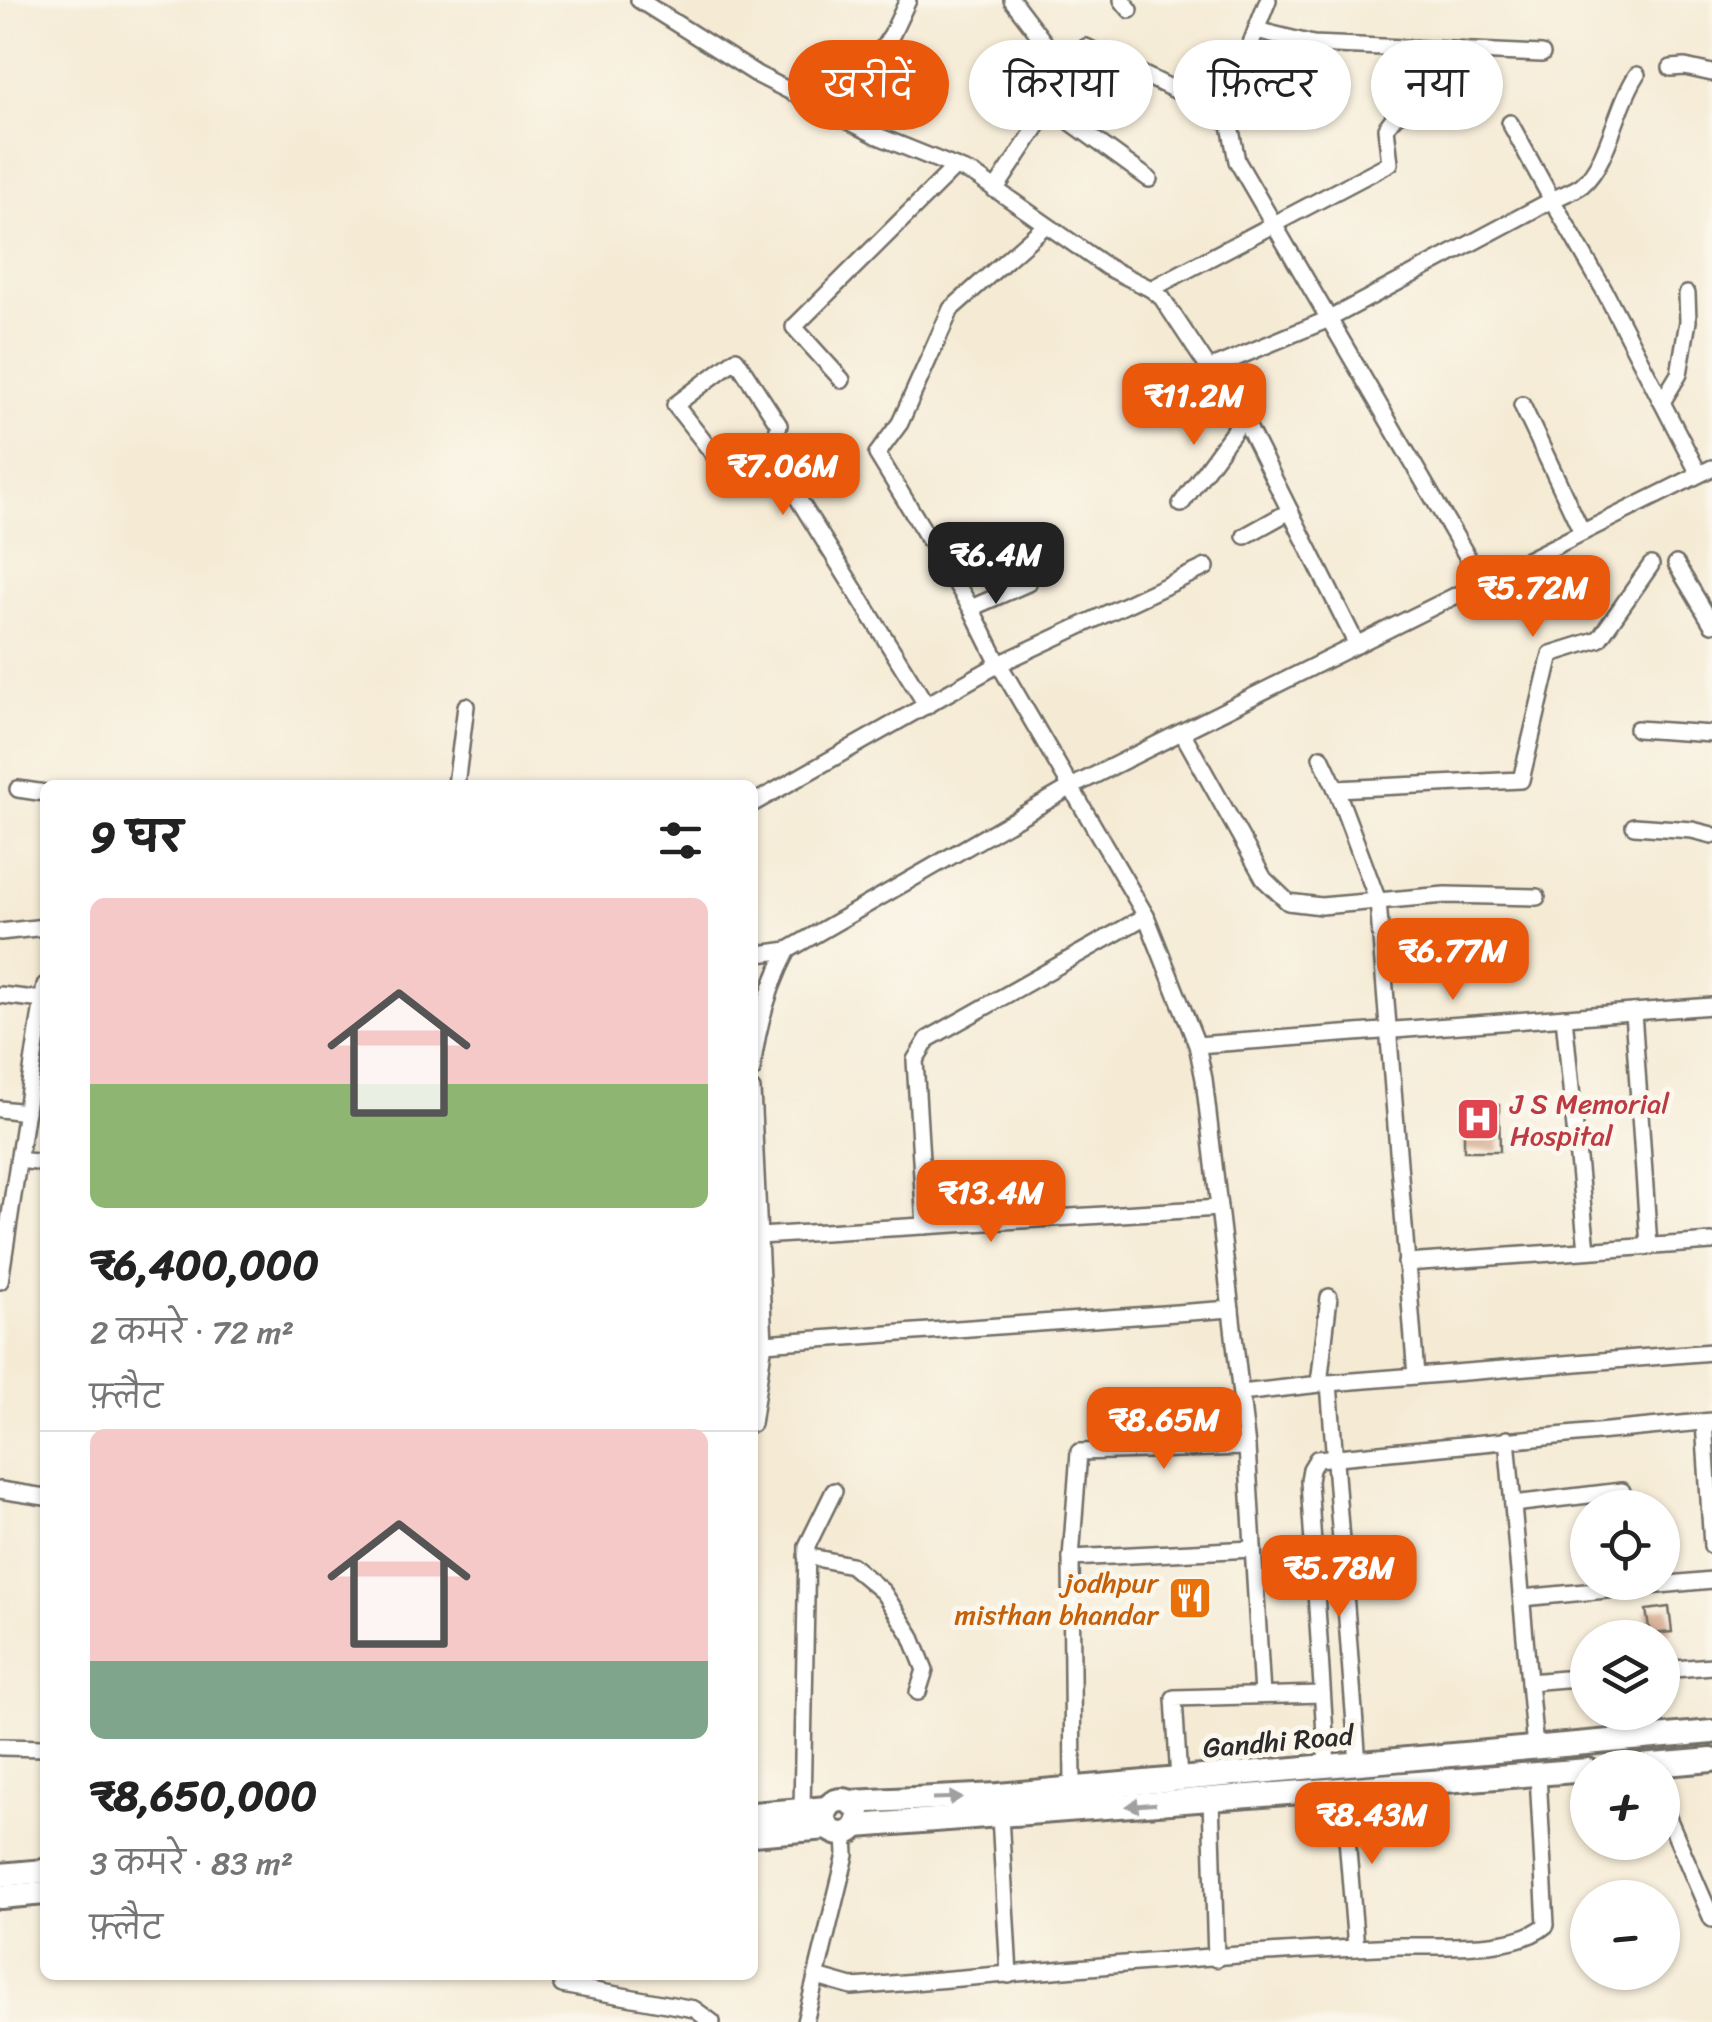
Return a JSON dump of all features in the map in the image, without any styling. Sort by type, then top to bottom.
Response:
[{"type":"main road","name":"Gandhi Road","points":[[758,1833],[1072,1789],[1712,1732]]},
{"type":"main road","points":[[1680,1763],[1712,1760]]},
{"type":"main road","name":"Gandhi Road","points":[[758,1814],[802,1810],[842,1820],[1000,1816],[1570,1771]]},
{"type":"main road","points":[[0,1875],[40,1872]]},
{"type":"main road","points":[[0,1897],[40,1893]]},
{"type":"street","points":[[639,0],[788,90]]},
{"type":"street","points":[[888,40],[908,0]]},
{"type":"street","points":[[1012,0],[1042,40]]},
{"type":"street","points":[[1252,40],[1268,0]]},
{"type":"street","points":[[1256,30],[1312,44],[1371,48]]},
{"type":"street","points":[[1503,53],[1542,54]]},
{"type":"street","points":[[1671,68],[1712,73]]},
{"type":"street","points":[[1209,369],[1329,318],[1582,185],[1600,162],[1622,99],[1636,75]]},
{"type":"street","points":[[758,954],[788,950],[1072,786],[1706,471],[1662,402],[1510,123]]},
{"type":"street","points":[[870,130],[974,175],[1107,267],[1162,298],[1242,420],[1357,644]]},
{"type":"street","points":[[995,190],[1035,130]]},
{"type":"street","points":[[1082,130],[1149,179]]},
{"type":"street","points":[[1231,130],[1237,161],[1482,582]]},
{"type":"street","points":[[1151,289],[1390,163],[1386,130]]},
{"type":"street","points":[[842,380],[794,327],[954,167]]},
{"type":"street","points":[[1046,225],[951,309],[900,423],[877,454],[971,608],[999,664],[1146,916],[1197,1045],[1247,1446],[1262,1695]]},
{"type":"street","points":[[1662,402],[1679,374],[1688,321],[1686,294]]},
{"type":"street","points":[[726,470],[675,405],[736,359],[779,425],[774,460],[927,706]]},
{"type":"street","points":[[1522,405],[1582,532]]},
{"type":"street","points":[[1181,504],[1242,420]]},
{"type":"street","points":[[1245,536],[1290,511]]},
{"type":"street","points":[[1676,564],[1712,624]]},
{"type":"street","points":[[1336,789],[1521,780],[1551,654],[1598,639],[1651,565]]},
{"type":"street","points":[[758,801],[999,664],[1206,567]]},
{"type":"street","points":[[971,608],[1028,583]]},
{"type":"street","points":[[457,780],[466,706]]},
{"type":"street","points":[[1638,729],[1712,734]]},
{"type":"street","points":[[1182,732],[1264,879],[1288,902],[1321,906],[1445,894],[1537,897]]},
{"type":"street","points":[[1320,756],[1378,901],[1416,1376]]},
{"type":"street","points":[[18,789],[40,792]]},
{"type":"street","points":[[1634,826],[1692,830],[1712,836]]},
{"type":"street","points":[[926,1226],[915,1060],[928,1039],[1146,916]]},
{"type":"street","points":[[0,932],[40,928]]},
{"type":"street","points":[[758,1034],[770,983],[788,950]]},
{"type":"street","points":[[0,995],[40,992]]},
{"type":"street","points":[[1197,1045],[1712,1006]]},
{"type":"street","points":[[1633,1012],[1649,1246]]},
{"type":"street","points":[[1564,1017],[1586,1250]]},
{"type":"street","points":[[0,1282],[3,1238],[40,1019]]},
{"type":"street","points":[[0,1109],[26,1112]]},
{"type":"street","points":[[18,1160],[40,1162]]},
{"type":"street","points":[[759,1236],[1219,1208]]},
{"type":"street","points":[[758,1215],[760,1349],[1230,1309]]},
{"type":"street","points":[[1406,1263],[1712,1242]]},
{"type":"street","points":[[1329,1296],[1324,1383],[1334,1456],[1358,1764]]},
{"type":"street","points":[[1241,1393],[1712,1352]]},
{"type":"street","points":[[1327,1766],[1309,1481],[1310,1469],[1317,1459],[1708,1421],[1712,1546]]},
{"type":"street","points":[[1508,1440],[1535,1748]]},
{"type":"street","points":[[1072,1789],[1071,1558],[1079,1452],[1247,1446]]},
{"type":"street","points":[[0,1490],[40,1495]]},
{"type":"street","points":[[802,1810],[806,1546],[834,1490]]},
{"type":"street","points":[[1513,1504],[1570,1497]]},
{"type":"street","points":[[1071,1558],[1253,1549]]},
{"type":"street","points":[[806,1556],[851,1565],[884,1592],[911,1635],[924,1670],[918,1692]]},
{"type":"street","points":[[1522,1598],[1712,1580]]},
{"type":"street","points":[[1680,1669],[1712,1666]]},
{"type":"street","points":[[1529,1682],[1570,1679]]},
{"type":"street","points":[[1179,1780],[1174,1698],[1322,1694]]},
{"type":"street","points":[[1636,1739],[1640,1750]]},
{"type":"street","points":[[0,1747],[40,1748]]},
{"type":"street","points":[[816,1977],[852,1986],[1356,1948],[1491,1943],[1532,1937],[1546,1925],[1538,1774]]},
{"type":"street","points":[[1343,1789],[1356,1948]]},
{"type":"street","points":[[1212,1800],[1216,1959]]},
{"type":"street","points":[[1000,1816],[1009,1974]]},
{"type":"street","points":[[805,2022],[846,1856],[842,1820]]},
{"type":"street","points":[[1680,1846],[1712,1920]]},
{"type":"street","points":[[562,1985],[694,2009],[712,2022]]},
{"type":"building","points":[[1464,1105],[1499,1105],[1500,1151],[1464,1151]]},
{"type":"building","points":[[1669,1607],[1671,1620],[1648,1620],[1646,1610]]},
{"type":"place","name":"J S Memorial Hospital","points":[[1478,1119]]},
{"type":"place","name":"jodhpur misthan bhandar","points":[[1190,1598]]}]
